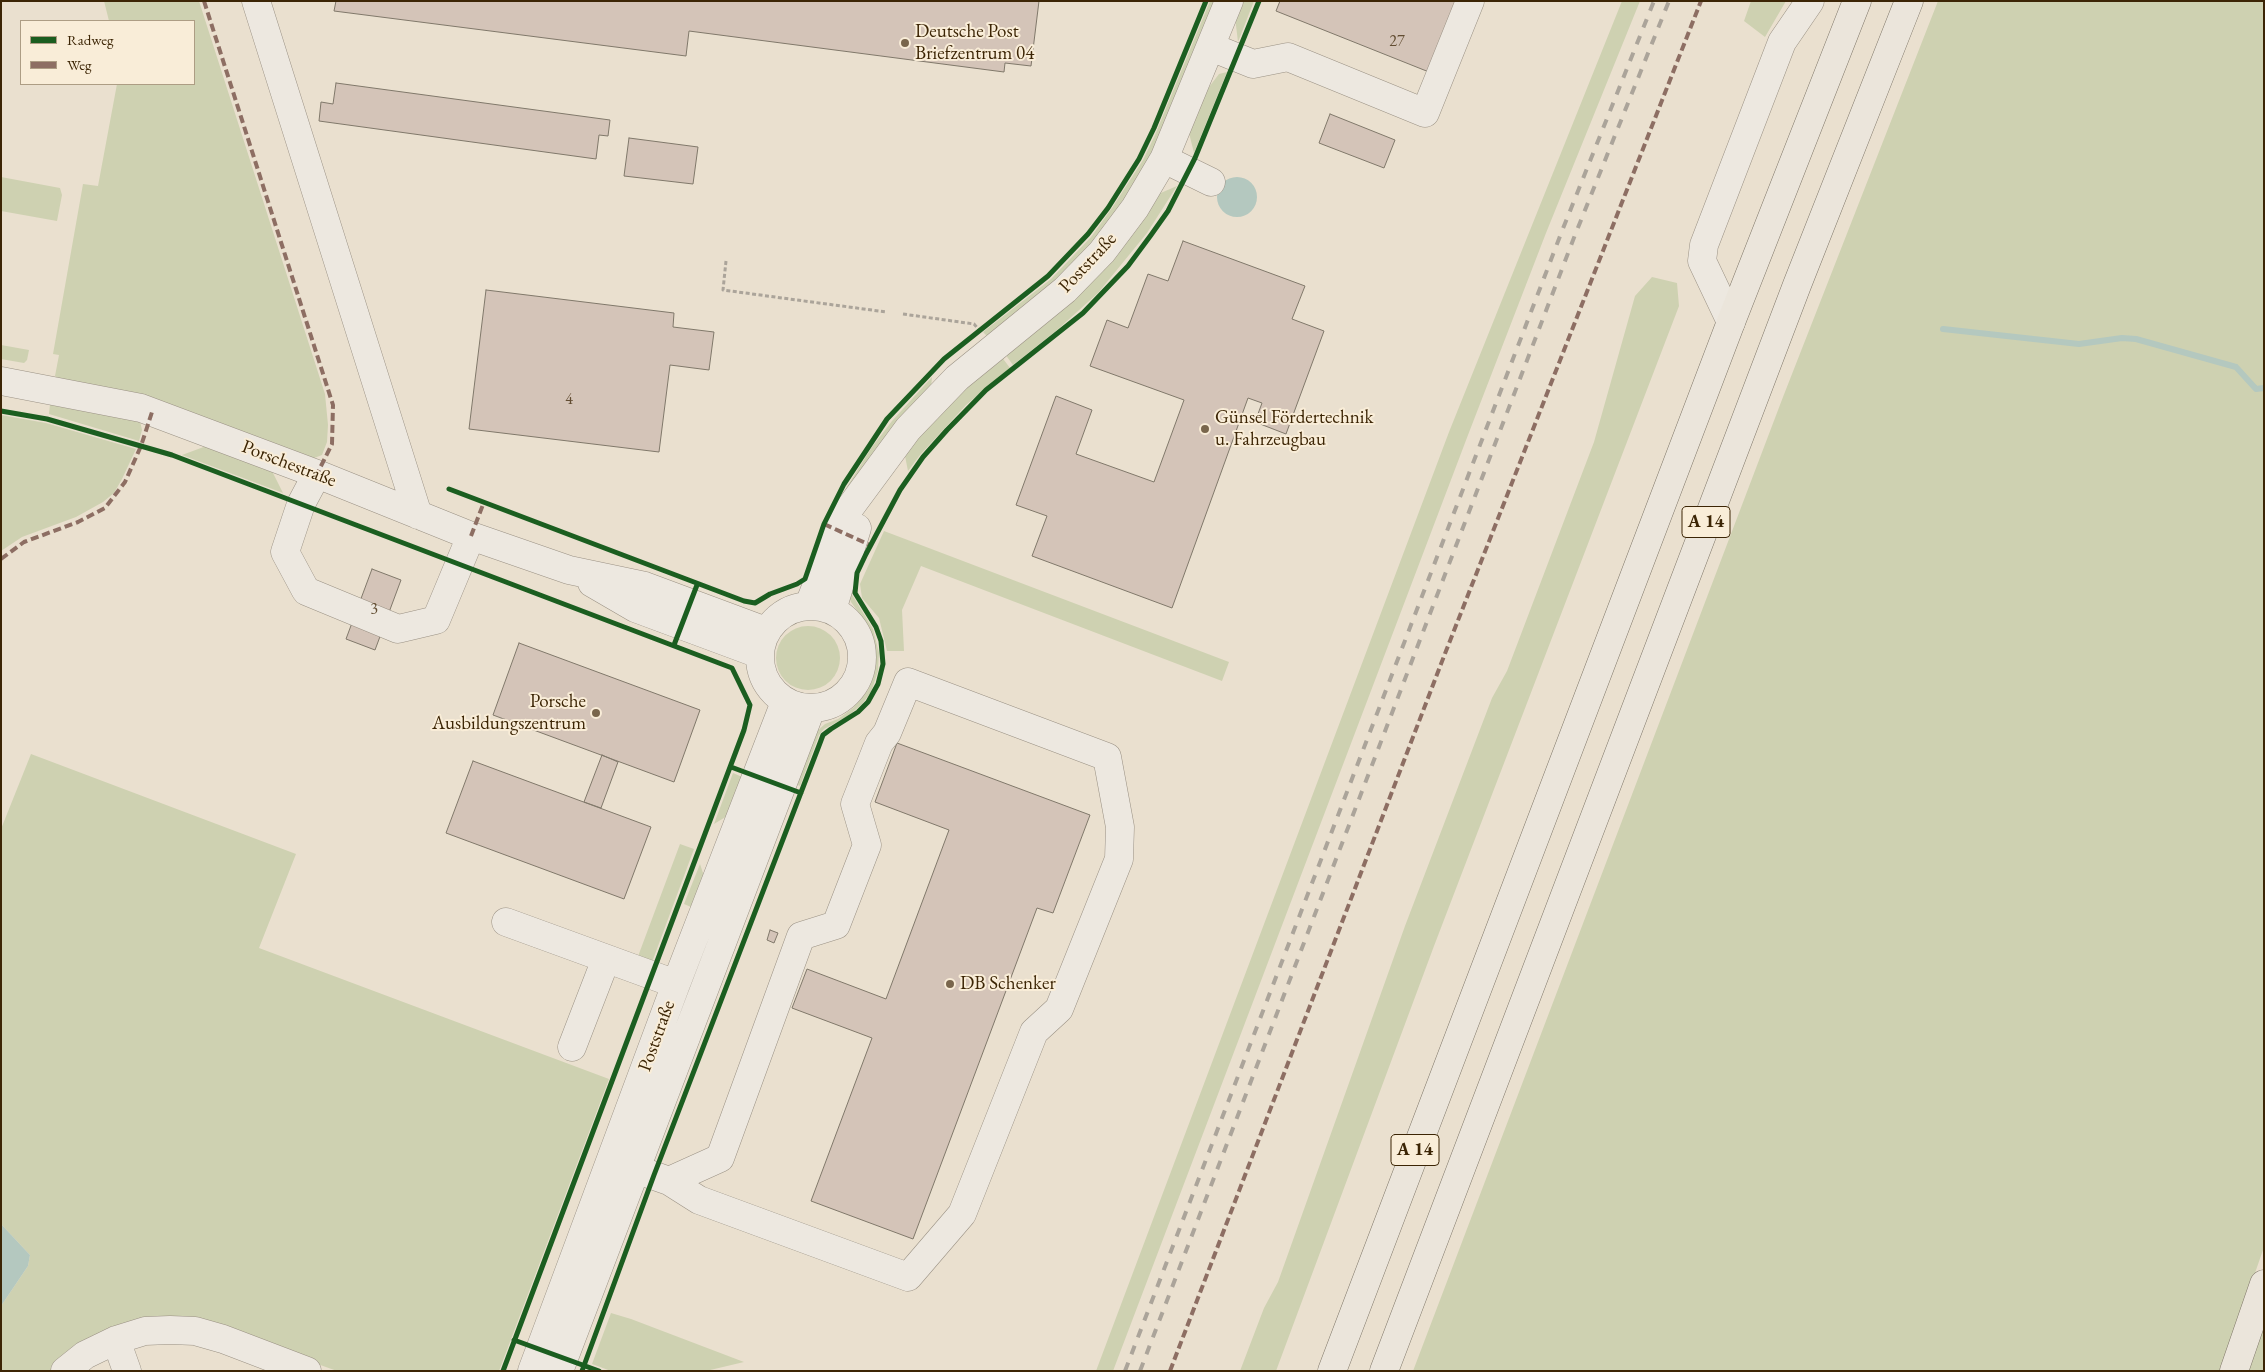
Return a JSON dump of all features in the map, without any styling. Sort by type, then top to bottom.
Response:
[{"type":"main road","name":"A 14","points":[[1332,1371],[1731,322],[1857,1]]},
{"type":"main road","name":"A 14","points":[[1384,1371],[1797,286],[1909,1]]},
{"type":"main road","points":[[2234,1371],[2264,1284]]},
{"type":"street","points":[[256,1],[418,515]]},
{"type":"street","name":"Poststraße","points":[[820,607],[846,561],[876,473],[908,429],[943,391],[1065,290],[1102,252],[1135,208],[1164,159],[1229,1]]},
{"type":"street","points":[[1211,47],[1253,64],[1288,57],[1425,113],[1470,1]]},
{"type":"street","points":[[1731,322],[1702,261],[1704,244],[1782,42],[1810,1]]},
{"type":"street","points":[[1164,159],[1211,182]]},
{"type":"street","name":"Porschestraße","points":[[1,381],[141,408],[317,474],[471,536],[569,570],[635,608],[763,642]]},
{"type":"street","points":[[317,474],[301,504],[285,552],[306,591],[398,629],[436,620],[471,536]]},
{"type":"street","points":[[820,607],[846,620],[859,637],[862,656],[860,671],[855,683],[841,698],[825,706],[798,705],[774,693],[765,682],[760,669],[763,642],[778,617],[792,609],[820,607]]},
{"type":"street","points":[[635,1169],[669,1181],[699,1200],[908,1276],[962,1214],[1034,1032],[1059,1009],[1119,858],[1120,827],[1106,757],[908,682],[887,733],[879,743],[855,804],[867,845],[836,925],[801,936],[720,1158],[669,1181]]},
{"type":"street","name":"Poststraße","points":[[532,1371],[676,984],[798,705]]},
{"type":"street","name":"Poststraße","points":[[559,1371],[635,1169],[798,705]]},
{"type":"street","points":[[506,922],[676,984]]},
{"type":"street","points":[[572,1047],[606,959]]},
{"type":"street","points":[[64,1371],[85,1355],[116,1340],[145,1331],[195,1331],[223,1339],[307,1371]]},
{"type":"street","points":[[116,1340],[127,1371]]},
{"type":"path","points":[[726,261],[723,290],[886,312]]},
{"type":"path","points":[[903,314],[974,324],[978,329]]},
{"type":"green space","points":[[104,1],[199,1],[325,394],[328,425],[327,442],[322,455],[309,460],[156,402],[115,389],[61,380],[55,376],[59,355],[53,354],[83,184],[98,186],[117,85],[195,85],[195,20],[109,20]]},
{"type":"green space","points":[[1210,1],[1217,1],[1161,138],[1118,212],[1072,267],[988,337],[983,332],[1051,279],[1091,237],[1112,208],[1143,160],[1155,135]]},
{"type":"green space","points":[[1241,1],[1254,1],[1238,42],[1235,17]]},
{"type":"green space","points":[[1622,1],[1640,1],[1546,233],[1468,435],[1113,1371],[1096,1371],[1449,432]]},
{"type":"green space","points":[[1751,1],[1786,1],[1765,37],[1744,21]]},
{"type":"green space","points":[[1938,1],[2264,1],[2264,1247],[2221,1371],[1413,1371],[1783,397]]},
{"type":"green space","points":[[1227,72],[1194,153],[1189,133],[1206,91],[1219,74]]},
{"type":"green space","points":[[1,177],[60,188],[62,195],[57,221],[1,211]]},
{"type":"green space","points":[[1177,186],[1147,233],[1098,293],[1057,330],[1013,365],[1005,354],[1156,195]]},
{"type":"green space","points":[[1652,277],[1677,283],[1679,306],[1434,946],[1276,1371],[1240,1371],[1264,1308],[1278,1282],[1405,926],[1492,698],[1507,671],[1594,442],[1635,296]]},
{"type":"green space","points":[[1,345],[29,350],[27,360],[24,363],[1,359]]},
{"type":"green space","points":[[1001,356],[1010,368],[966,405],[920,455],[908,471],[905,456],[921,433],[940,411]]},
{"type":"green space","points":[[932,377],[931,388],[830,520],[848,485],[872,447],[892,421]]},
{"type":"green space","points":[[50,404],[140,421],[142,430],[139,441],[49,414]]},
{"type":"green space","points":[[1,415],[46,423],[136,449],[114,493],[103,502],[76,517],[22,537],[1,551]]},
{"type":"green space","points":[[209,445],[271,469],[283,493],[182,455]]},
{"type":"green space","points":[[884,531],[1229,662],[1222,681],[921,566],[902,610],[904,651],[887,651],[879,618],[862,598],[860,584]]},
{"type":"green space","points":[[851,593],[873,629],[879,653],[878,671],[871,692],[862,704],[848,716],[824,729],[819,735],[800,786],[794,783],[814,734],[825,724],[838,719],[853,708],[868,690],[872,681],[876,663],[874,642],[870,629],[851,602],[848,594]]},
{"type":"green space","points":[[802,626],[814,626],[831,635],[838,646],[840,658],[838,670],[831,681],[814,690],[802,690],[790,685],[781,676],[776,664],[776,652],[781,640],[790,631]]},
{"type":"green space","points":[[31,754],[296,854],[259,948],[609,1079],[499,1371],[337,1371],[201,1322],[52,1371],[1,1371],[1,1306],[28,1266],[30,1255],[1,1224],[1,829]]},
{"type":"green space","points":[[733,773],[749,780],[737,810],[714,824]]},
{"type":"green space","points":[[680,844],[694,849],[651,965],[637,959]]},
{"type":"green space","points":[[700,864],[705,879],[691,907],[684,904]]},
{"type":"green space","points":[[611,1313],[744,1362],[706,1371],[611,1371],[592,1364]]},
{"type":"green space","points":[[2264,1315],[2264,1371],[2244,1371]]},
{"type":"shaded area","points":[[1237,177],[1251,183],[1257,197],[1251,211],[1237,217],[1223,211],[1217,197],[1223,183]]},
{"type":"shaded area","points":[[1,1224],[30,1255],[28,1266],[1,1306]]},
{"type":"building","name":"Deutsche Post Briefzentrum 04","points":[[336,1],[1039,1],[1031,66],[1005,63],[1004,72],[689,31],[686,56],[334,11]]},
{"type":"building","points":[[1280,1],[1457,1],[1429,72],[1276,11]]},
{"type":"building","points":[[336,83],[610,120],[608,136],[599,135],[596,159],[319,121],[321,102],[333,104]]},
{"type":"building","points":[[1330,114],[1395,140],[1384,168],[1319,143]]},
{"type":"building","points":[[629,138],[698,147],[693,184],[624,176]]},
{"type":"building","name":"Günsel Fördertechnik u. Fahrzeugbau","points":[[1183,241],[1305,286],[1292,319],[1324,331],[1286,434],[1255,422],[1262,403],[1248,398],[1172,608],[1032,556],[1047,516],[1016,505],[1056,396],[1092,410],[1076,454],[1154,482],[1184,400],[1090,366],[1107,320],[1128,328],[1148,274],[1168,281]]},
{"type":"building","points":[[486,290],[674,313],[673,327],[714,332],[709,370],[670,365],[659,452],[469,429]]},
{"type":"building","points":[[372,569],[401,580],[375,650],[346,639]]},
{"type":"building","name":"Porsche Ausbildungszentrum","points":[[519,643],[700,710],[674,782],[493,715]]},
{"type":"building","name":"DB Schenker","points":[[897,743],[1090,815],[1053,913],[1037,908],[913,1239],[811,1201],[872,1038],[792,1008],[807,969],[886,999],[949,830],[875,802]]},
{"type":"building","points":[[602,755],[618,762],[601,808],[584,802]]},
{"type":"building","points":[[473,761],[651,827],[624,899],[446,833]]},
{"type":"building","points":[[770,930],[778,933],[774,943],[767,940]]},
{"type":"waterway","points":[[1943,329],[2079,344],[2122,338],[2136,339],[2236,367],[2256,389],[2264,388]]},
{"type":"railway","points":[[1125,1371],[1562,231],[1654,1]]},
{"type":"railway","points":[[1140,1371],[1575,235],[1669,1]]},
{"type":"marked path","points":[[204,1],[333,405],[332,444],[317,474]]},
{"type":"marked path","points":[[1170,1371],[1446,651],[1701,1]]},
{"type":"marked path","points":[[1,559],[24,542],[78,522],[105,508],[125,482],[141,446],[152,412]]},
{"type":"marked path","points":[[471,536],[484,502]]},
{"type":"marked path","points":[[824,524],[870,545]]},
{"type":"cycle path","points":[[449,489],[744,601],[755,603],[770,594],[805,579],[824,524],[844,484],[887,419],[944,359],[1048,276],[1088,234],[1108,208],[1139,159],[1154,128],[1206,1]]},
{"type":"cycle path","points":[[582,1371],[654,1175],[823,735],[858,712],[868,702],[878,684],[883,664],[881,641],[876,627],[855,593],[857,573],[866,554],[900,490],[923,457],[947,430],[986,390],[1083,313],[1128,266],[1151,235],[1168,211],[1195,158],[1259,1]]},
{"type":"cycle path","points":[[1,411],[47,419],[172,455],[732,668],[750,705],[744,730],[503,1371]]},
{"type":"cycle path","points":[[674,645],[697,585]]},
{"type":"cycle path","points":[[731,767],[801,793]]},
{"type":"cycle path","points":[[514,1340],[599,1371]]},
{"type":"place","name":"Deutsche Post Briefzentrum 04","points":[[905,43]]},
{"type":"place","name":"Günsel Fördertechnik u. Fahrzeugbau","points":[[1205,429]]},
{"type":"place","name":"Porsche Ausbildungszentrum","points":[[596,713]]},
{"type":"place","name":"DB Schenker","points":[[950,984]]}]
